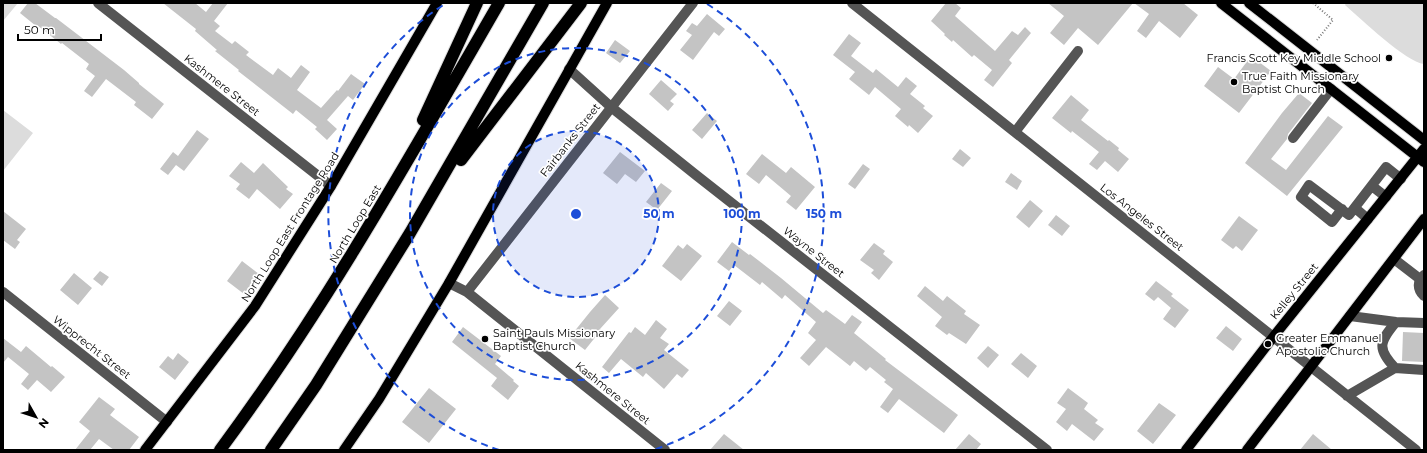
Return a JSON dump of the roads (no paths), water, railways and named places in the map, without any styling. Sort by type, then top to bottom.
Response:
[{"type":"highway","points":[[393,188],[477,3]]},
{"type":"highway","name":"North Loop East","points":[[220,450],[315,314],[393,188],[499,3]]},
{"type":"highway","points":[[271,450],[337,353],[432,197],[543,3]]},
{"type":"highway","points":[[432,197],[581,3]]},
{"type":"main road","name":"North Loop East Frontage Road","points":[[144,450],[255,306],[331,186],[437,3]]},
{"type":"main road","points":[[344,450],[379,399],[449,283],[607,3]]},
{"type":"main road","points":[[1221,3],[1331,89],[1422,156]]},
{"type":"main road","points":[[1249,3],[1424,140]]},
{"type":"main road","points":[[1260,34],[1271,20]]},
{"type":"main road","name":"Kelley Street","points":[[1186,450],[1274,336],[1386,197],[1422,156]]},
{"type":"main road","points":[[1246,450],[1424,219]]},
{"type":"street","name":"Kashmere Street","points":[[98,3],[331,186]]},
{"type":"street","name":"Fairbanks Street","points":[[467,292],[694,3]]},
{"type":"street","name":"Los Angeles Street","points":[[852,3],[1416,450]]},
{"type":"street","points":[[1015,132],[1078,51]]},
{"type":"street","name":"Wayne Street","points":[[569,69],[611,107],[696,175],[1047,450]]},
{"type":"street","points":[[1293,138],[1331,89]]},
{"type":"street","points":[[1342,209],[1349,215],[1386,167],[1401,179]]},
{"type":"street","points":[[1372,186],[1386,197]]},
{"type":"street","points":[[1355,208],[1368,219]]},
{"type":"street","points":[[1394,259],[1422,277],[1418,286],[1424,296]]},
{"type":"street","name":"Kashmere Street","points":[[449,283],[467,292],[665,450]]},
{"type":"street","name":"Wipprecht Street","points":[[3,292],[167,422]]},
{"type":"street","points":[[1350,316],[1396,322],[1424,323]]},
{"type":"street","points":[[1395,368],[1385,358],[1381,348],[1386,334],[1396,322]]},
{"type":"street","points":[[1347,396],[1395,368],[1424,370]]},
{"type":"place","name":"Francis Scott Key Middle School","points":[[1389,58]]},
{"type":"place","name":"True Faith Missionary Baptist Church","points":[[1234,82]]},
{"type":"place","name":"Saint Pauls Missionary Baptist Church","points":[[485,339]]},
{"type":"place","name":"Greater Emmanuel Apostolic Church","points":[[1268,344]]}]
